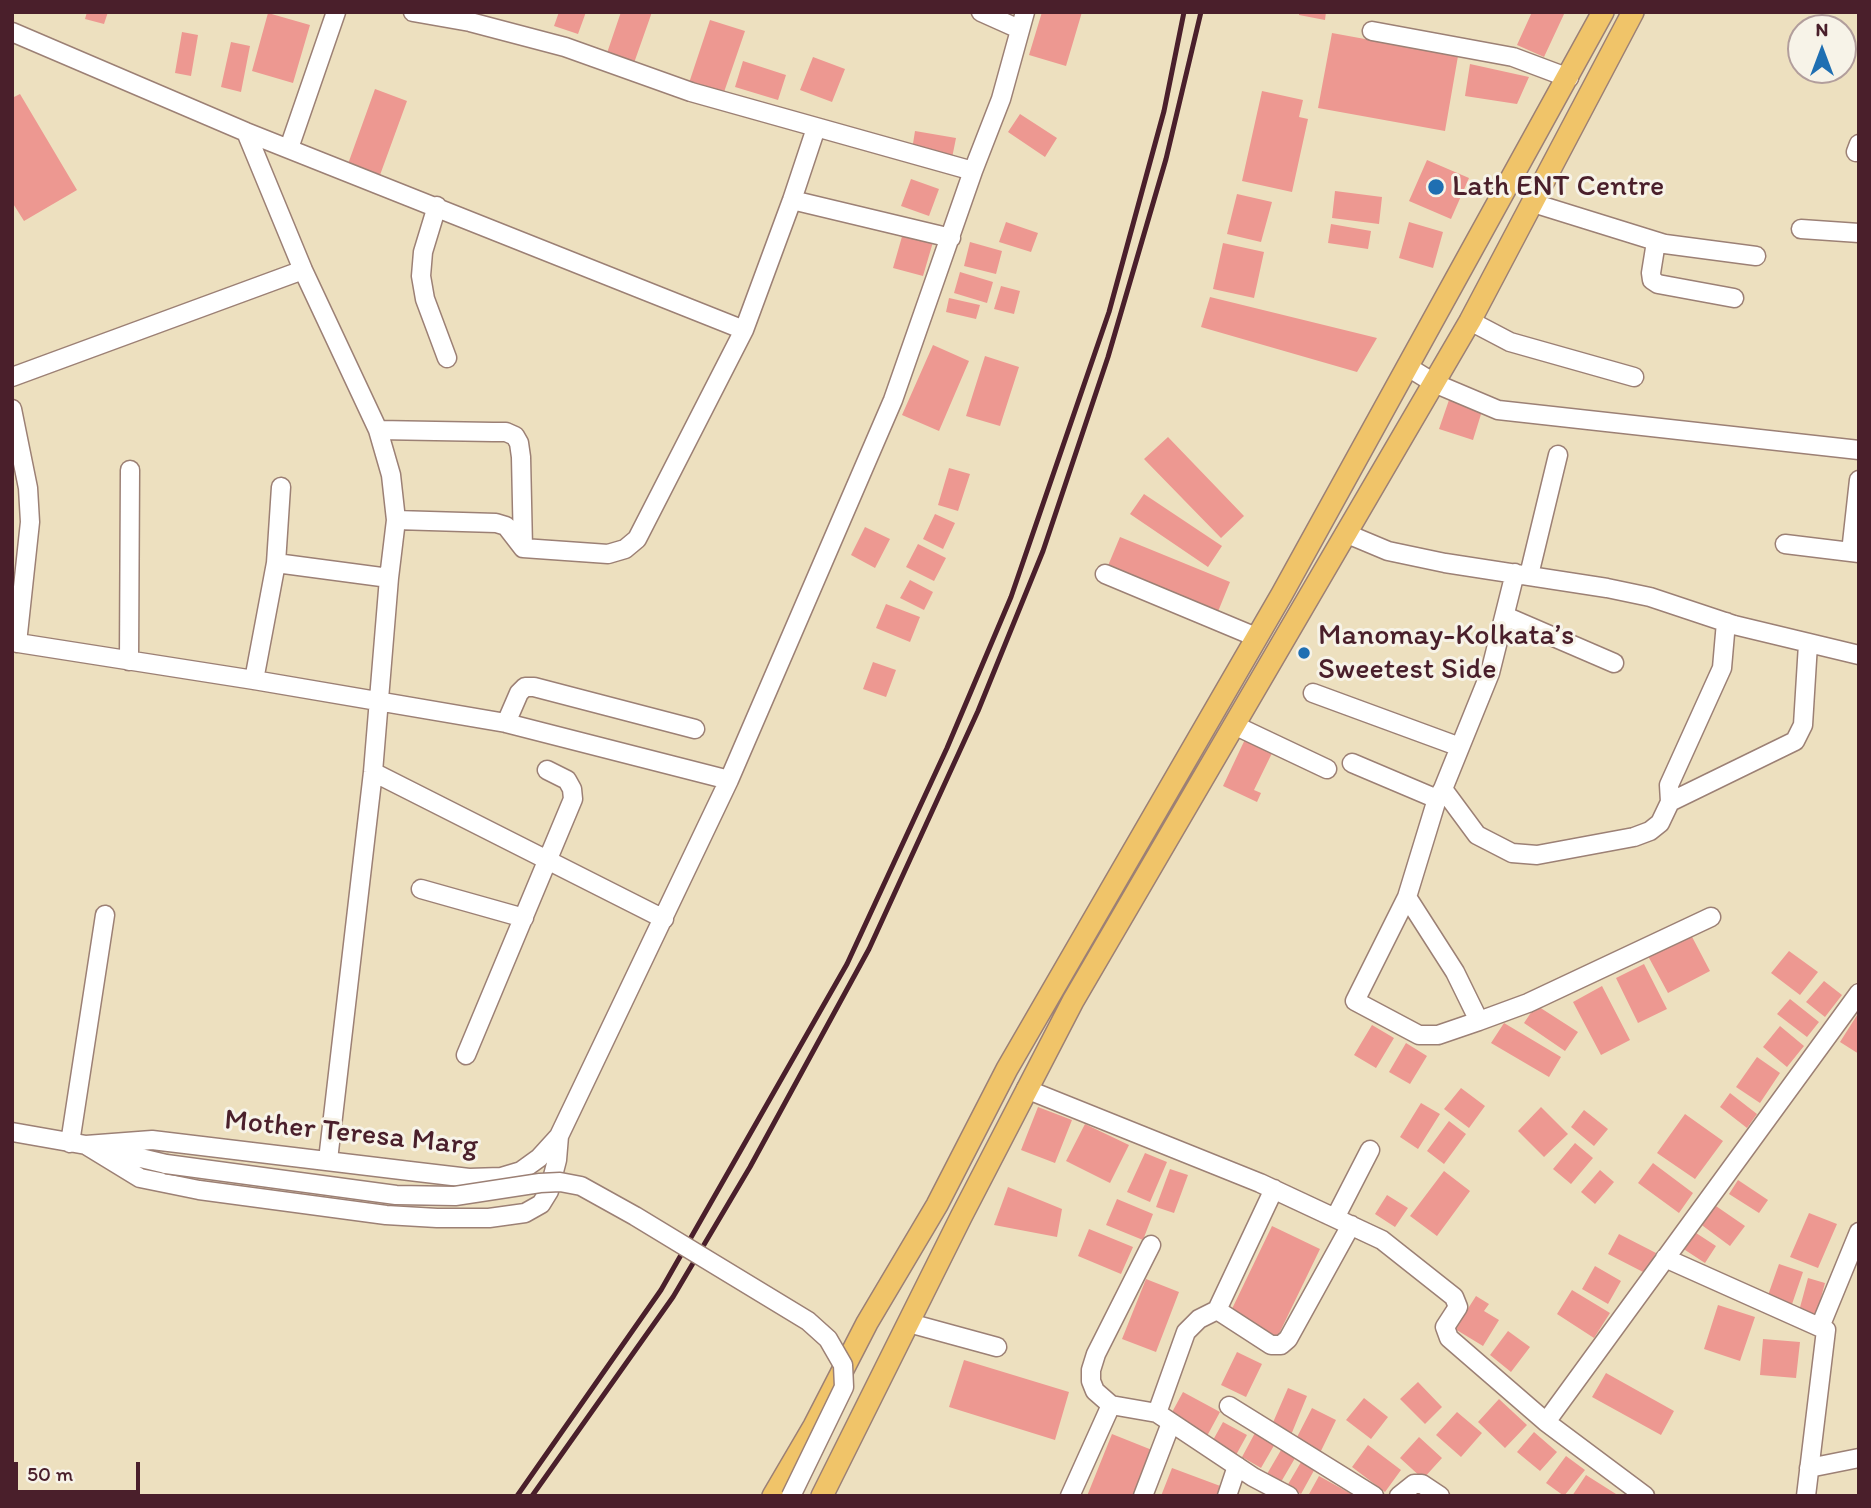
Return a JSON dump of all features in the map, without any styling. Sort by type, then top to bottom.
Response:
[{"type":"main road","points":[[773,1496],[814,1426],[867,1323],[937,1205],[1032,1025],[1256,637],[1604,12]]},
{"type":"main road","points":[[825,1495],[961,1217],[1086,978],[1470,321],[1633,12]]},
{"type":"main road","points":[[937,1205],[961,1217]]},
{"type":"street","points":[[289,148],[336,12]]},
{"type":"street","points":[[413,12],[470,22],[565,47],[691,92],[973,172]]},
{"type":"street","points":[[559,1136],[729,780],[894,400],[1001,99],[1022,20],[981,12]]},
{"type":"street","points":[[1372,31],[1513,57],[1569,78]]},
{"type":"street","points":[[12,32],[246,132],[744,330]]},
{"type":"street","points":[[396,520],[496,523],[506,526],[523,548],[608,554],[625,549],[637,539],[744,330],[816,128]]},
{"type":"street","points":[[246,132],[303,270],[378,430],[391,475],[396,520],[373,772],[328,1160]]},
{"type":"street","points":[[792,200],[951,238]]},
{"type":"street","points":[[1533,203],[1656,242],[1756,256]]},
{"type":"street","points":[[437,206],[422,252],[421,276],[425,299],[447,358]]},
{"type":"street","points":[[1801,229],[1859,233]]},
{"type":"street","points":[[1656,242],[1652,281],[1734,298]]},
{"type":"street","points":[[12,377],[303,270]]},
{"type":"street","points":[[1470,321],[1510,342],[1634,377]]},
{"type":"street","points":[[1408,366],[1434,383],[1498,410],[1859,450]]},
{"type":"street","points":[[12,409],[28,488],[30,522],[15,642],[506,723],[729,780]]},
{"type":"street","points":[[378,430],[506,432],[514,436],[519,443],[521,457],[523,548]]},
{"type":"street","points":[[1558,455],[1522,574],[1505,616],[1490,673],[1440,794],[1407,897],[1355,1001],[1419,1035],[1438,1035],[1528,1003],[1711,917]]},
{"type":"street","points":[[129,661],[130,470]]},
{"type":"street","points":[[1785,544],[1855,552],[1859,480]]},
{"type":"street","points":[[254,680],[276,563],[281,487]]},
{"type":"street","points":[[1345,533],[1388,551],[1445,563],[1563,579],[1650,597],[1726,622],[1859,655]]},
{"type":"street","points":[[276,563],[389,578]]},
{"type":"street","points":[[1105,575],[1256,637]]},
{"type":"street","points":[[1505,616],[1614,663]]},
{"type":"street","points":[[1352,763],[1440,794],[1477,835],[1512,853],[1536,855],[1634,837],[1650,831],[1660,823],[1670,802],[1669,785],[1722,668],[1726,622]]},
{"type":"street","points":[[1670,802],[1795,741],[1803,725],[1808,644]]},
{"type":"street","points":[[506,723],[519,693],[525,687],[534,687],[695,729]]},
{"type":"street","points":[[1313,693],[1460,747]]},
{"type":"street","points":[[1234,725],[1327,769]]},
{"type":"street","points":[[466,1055],[573,799],[567,780],[547,770]]},
{"type":"street","points":[[373,772],[664,919]]},
{"type":"street","points":[[421,889],[524,918]]},
{"type":"street","points":[[1407,897],[1455,972],[1479,1021]]},
{"type":"street","points":[[78,1144],[105,915]]},
{"type":"street","points":[[1546,1422],[1859,993]]},
{"type":"street","points":[[1027,1089],[1274,1189],[1382,1240],[1454,1297],[1458,1307],[1445,1327],[1449,1338],[1546,1422],[1645,1496]]},
{"type":"street","name":"Mother Teresa Marg","points":[[12,1132],[166,1164],[396,1195],[455,1196],[550,1183],[581,1186],[808,1321],[828,1339],[843,1365],[844,1387],[791,1496]]},
{"type":"street","name":"Mother Teresa Marg","points":[[78,1144],[152,1140],[469,1178],[501,1177],[522,1171],[539,1158],[559,1136]]},
{"type":"street","name":"Mother Teresa Marg","points":[[78,1144],[140,1178],[199,1190],[386,1215],[437,1219],[489,1218],[525,1213],[541,1204],[550,1191],[559,1136]]},
{"type":"street","points":[[1217,1310],[1270,1345],[1281,1345],[1288,1339],[1343,1222],[1370,1150]]},
{"type":"street","points":[[1143,1496],[1186,1332],[1199,1319],[1217,1310],[1274,1189]]},
{"type":"street","points":[[1820,1327],[1859,1232]]},
{"type":"street","points":[[1151,1245],[1096,1353],[1091,1370],[1095,1391],[1111,1405],[1164,1418],[1289,1496]]},
{"type":"street","points":[[1665,1258],[1826,1330],[1806,1496]]},
{"type":"street","points":[[909,1323],[997,1347]]},
{"type":"street","points":[[1070,1496],[1111,1405]]},
{"type":"street","points":[[1229,1406],[1374,1496]]},
{"type":"street","points":[[1810,1468],[1859,1458]]},
{"type":"street","points":[[1227,1496],[1237,1466]]},
{"type":"street","points":[[1399,1496],[1414,1483],[1422,1483],[1440,1496]]},
{"type":"building","points":[[87,12],[108,12],[104,24],[85,19]]},
{"type":"building","points":[[559,12],[586,12],[578,34],[554,26]]},
{"type":"building","points":[[621,12],[652,12],[634,63],[607,53]]},
{"type":"building","points":[[1042,12],[1082,12],[1066,66],[1029,55]]},
{"type":"building","points":[[1299,12],[1326,12],[1325,20],[1299,15]]},
{"type":"building","points":[[1532,12],[1565,12],[1544,57],[1517,45]]},
{"type":"building","points":[[268,13],[310,25],[293,83],[252,71]]},
{"type":"building","points":[[710,20],[745,31],[723,95],[689,83]]},
{"type":"building","points":[[182,32],[198,35],[191,76],[175,73]]},
{"type":"building","points":[[1332,33],[1458,56],[1445,131],[1318,108]]},
{"type":"building","points":[[231,42],[250,46],[241,92],[221,87]]},
{"type":"building","points":[[813,57],[845,69],[832,102],[800,90]]},
{"type":"building","points":[[743,61],[786,75],[778,100],[735,87]]},
{"type":"building","points":[[1470,64],[1529,77],[1517,104],[1465,96]]},
{"type":"building","points":[[375,89],[407,101],[380,175],[348,164]]},
{"type":"building","points":[[1262,91],[1303,100],[1299,117],[1308,119],[1292,192],[1242,181]]},
{"type":"building","points":[[20,94],[77,190],[24,221],[12,202],[12,98]]},
{"type":"building","points":[[1020,114],[1057,138],[1045,157],[1008,132]]},
{"type":"building","points":[[915,131],[956,138],[952,158],[912,150]]},
{"type":"building","points":[[1427,160],[1469,178],[1451,219],[1409,201]]},
{"type":"building","points":[[911,179],[939,189],[929,216],[901,206]]},
{"type":"building","points":[[1335,191],[1382,197],[1379,224],[1332,218]]},
{"type":"building","points":[[1237,194],[1272,202],[1261,242],[1227,234]]},
{"type":"building","points":[[1006,222],[1038,233],[1031,252],[999,242]]},
{"type":"building","points":[[1409,222],[1443,232],[1433,268],[1399,258]]},
{"type":"building","points":[[1331,224],[1371,231],[1368,249],[1328,243]]},
{"type":"building","points":[[903,233],[933,242],[923,276],[893,268]]},
{"type":"building","points":[[970,242],[1002,251],[996,274],[964,266]]},
{"type":"building","points":[[1223,243],[1264,252],[1254,298],[1213,289]]},
{"type":"building","points":[[960,272],[993,282],[987,303],[954,293]]},
{"type":"building","points":[[1001,286],[1020,291],[1014,314],[994,309]]},
{"type":"building","points":[[1210,297],[1377,338],[1357,372],[1201,327]]},
{"type":"building","points":[[949,298],[980,305],[976,319],[946,312]]},
{"type":"building","points":[[933,345],[969,361],[939,431],[902,415]]},
{"type":"building","points":[[985,356],[1019,367],[1000,426],[966,416]]},
{"type":"building","points":[[1449,400],[1482,411],[1473,440],[1439,429]]},
{"type":"building","points":[[1168,437],[1244,516],[1221,538],[1144,459]]},
{"type":"building","points":[[949,468],[970,474],[958,511],[938,505]]},
{"type":"building","points":[[1144,494],[1222,546],[1208,567],[1130,514]]},
{"type":"building","points":[[935,514],[955,523],[943,549],[923,539]]},
{"type":"building","points":[[865,527],[890,539],[875,568],[851,555]]},
{"type":"building","points":[[1120,537],[1230,582],[1217,614],[1107,568]]},
{"type":"building","points":[[918,544],[946,558],[934,581],[906,567]]},
{"type":"building","points":[[910,580],[933,592],[924,610],[900,598]]},
{"type":"building","points":[[886,604],[920,617],[910,642],[876,628]]},
{"type":"building","points":[[873,662],[896,670],[886,697],[863,689]]},
{"type":"building","points":[[1248,733],[1276,745],[1254,790],[1261,793],[1257,802],[1223,786]]},
{"type":"building","points":[[1690,933],[1710,971],[1668,993],[1648,956]]},
{"type":"building","points":[[1789,951],[1818,972],[1800,995],[1771,973]]},
{"type":"building","points":[[1644,964],[1667,1009],[1638,1023],[1616,978]]},
{"type":"building","points":[[1824,981],[1842,995],[1825,1017],[1806,1002]]},
{"type":"building","points":[[1602,986],[1630,1040],[1601,1055],[1573,1002]]},
{"type":"building","points":[[1790,999],[1819,1022],[1807,1037],[1777,1014]]},
{"type":"building","points":[[1536,1005],[1578,1032],[1565,1051],[1524,1023]]},
{"type":"building","points":[[1859,1012],[1859,1054],[1840,1042]]},
{"type":"building","points":[[1504,1023],[1561,1057],[1549,1077],[1491,1043]]},
{"type":"building","points":[[1372,1025],[1394,1038],[1376,1068],[1354,1055]]},
{"type":"building","points":[[1780,1026],[1804,1046],[1787,1067],[1763,1047]]},
{"type":"building","points":[[1406,1043],[1427,1056],[1410,1084],[1389,1072]]},
{"type":"building","points":[[1757,1057],[1780,1073],[1760,1103],[1736,1087]]},
{"type":"building","points":[[1461,1088],[1485,1106],[1469,1128],[1444,1109]]},
{"type":"building","points":[[1730,1093],[1757,1114],[1747,1128],[1720,1107]]},
{"type":"building","points":[[1421,1103],[1440,1114],[1418,1149],[1400,1137]]},
{"type":"building","points":[[1038,1107],[1072,1120],[1055,1163],[1021,1150]]},
{"type":"building","points":[[1541,1107],[1568,1134],[1544,1157],[1518,1131]]},
{"type":"building","points":[[1584,1110],[1608,1129],[1594,1146],[1571,1127]]},
{"type":"building","points":[[1685,1114],[1723,1141],[1695,1179],[1657,1153]]},
{"type":"building","points":[[1449,1121],[1466,1134],[1444,1164],[1427,1151]]},
{"type":"building","points":[[1085,1124],[1129,1145],[1110,1183],[1066,1161]]},
{"type":"building","points":[[1575,1143],[1593,1158],[1571,1184],[1553,1169]]},
{"type":"building","points":[[1145,1153],[1167,1162],[1150,1202],[1127,1192]]},
{"type":"building","points":[[1653,1163],[1693,1193],[1679,1213],[1638,1183]]},
{"type":"building","points":[[1170,1169],[1188,1175],[1174,1213],[1156,1207]]},
{"type":"building","points":[[1600,1170],[1614,1182],[1595,1204],[1581,1192]]},
{"type":"building","points":[[1444,1171],[1470,1191],[1437,1236],[1410,1216]]},
{"type":"building","points":[[1738,1180],[1768,1200],[1759,1213],[1729,1194]]},
{"type":"building","points":[[1008,1187],[1062,1209],[1057,1237],[994,1225]]},
{"type":"building","points":[[1387,1195],[1408,1208],[1395,1227],[1375,1214]]},
{"type":"building","points":[[1117,1199],[1153,1214],[1143,1240],[1106,1225]]},
{"type":"building","points":[[1713,1204],[1745,1226],[1730,1246],[1699,1223]]},
{"type":"building","points":[[1809,1213],[1837,1224],[1818,1268],[1790,1257]]},
{"type":"building","points":[[1272,1226],[1320,1249],[1277,1338],[1229,1315]]},
{"type":"building","points":[[1089,1229],[1133,1247],[1121,1274],[1078,1256]]},
{"type":"building","points":[[1693,1231],[1716,1246],[1705,1263],[1682,1248]]},
{"type":"building","points":[[1619,1234],[1656,1253],[1645,1273],[1608,1254]]},
{"type":"building","points":[[1779,1264],[1803,1272],[1790,1310],[1766,1301]]},
{"type":"building","points":[[1595,1266],[1621,1281],[1608,1304],[1582,1289]]},
{"type":"building","points":[[1808,1278],[1825,1283],[1816,1316],[1799,1311]]},
{"type":"building","points":[[1146,1279],[1179,1292],[1156,1352],[1122,1339]]},
{"type":"building","points":[[1572,1290],[1610,1313],[1594,1338],[1557,1314]]},
{"type":"building","points":[[1476,1296],[1489,1304],[1484,1311],[1499,1320],[1483,1346],[1455,1329]]},
{"type":"building","points":[[1718,1305],[1755,1317],[1740,1361],[1704,1349]]},
{"type":"building","points":[[1508,1331],[1530,1347],[1511,1372],[1490,1355]]},
{"type":"building","points":[[1763,1339],[1800,1342],[1796,1378],[1760,1375]]},
{"type":"building","points":[[1237,1352],[1262,1364],[1246,1397],[1221,1385]]},
{"type":"building","points":[[964,1360],[1069,1392],[1055,1440],[949,1407]]},
{"type":"building","points":[[1606,1373],[1674,1411],[1661,1435],[1592,1397]]},
{"type":"building","points":[[1418,1382],[1442,1407],[1425,1424],[1400,1399]]},
{"type":"building","points":[[1288,1388],[1307,1396],[1291,1435],[1271,1427]]},
{"type":"building","points":[[1183,1392],[1220,1412],[1207,1436],[1170,1416]]},
{"type":"building","points":[[1364,1398],[1388,1417],[1371,1439],[1346,1420]]},
{"type":"building","points":[[1499,1399],[1527,1425],[1505,1448],[1478,1422]]},
{"type":"building","points":[[1312,1408],[1336,1420],[1320,1453],[1295,1441]]},
{"type":"building","points":[[1457,1412],[1482,1433],[1461,1457],[1436,1435]]},
{"type":"building","points":[[1223,1422],[1247,1435],[1236,1455],[1212,1442]]},
{"type":"building","points":[[1256,1431],[1276,1442],[1261,1468],[1242,1457]]},
{"type":"building","points":[[1534,1432],[1557,1452],[1540,1471],[1517,1452]]},
{"type":"building","points":[[1112,1434],[1152,1450],[1133,1496],[1087,1496]]},
{"type":"building","points":[[1419,1437],[1442,1458],[1423,1479],[1400,1458]]},
{"type":"building","points":[[1284,1445],[1298,1453],[1281,1482],[1267,1474]]},
{"type":"building","points":[[1368,1445],[1401,1470],[1385,1492],[1352,1467]]},
{"type":"building","points":[[1566,1456],[1585,1470],[1564,1496],[1546,1483]]},
{"type":"building","points":[[1304,1457],[1317,1465],[1301,1494],[1287,1486]]},
{"type":"building","points":[[1172,1468],[1223,1487],[1219,1496],[1161,1496]]},
{"type":"building","points":[[1586,1475],[1616,1494],[1615,1496],[1572,1496]]},
{"type":"building","points":[[1319,1476],[1355,1496],[1308,1496]]},
{"type":"railway","points":[[517,1496],[661,1290],[847,964],[947,748],[1011,597],[1109,312],[1164,111],[1184,12]]},
{"type":"railway","points":[[532,1496],[673,1297],[750,1167],[869,949],[978,711],[1043,551],[1108,357],[1166,159],[1201,12]]},
{"type":"place","name":"Lath ENT Centre","points":[[1436,187]]},
{"type":"place","name":"Manomay-Kolkata’s Sweetest Side","points":[[1304,653]]}]
